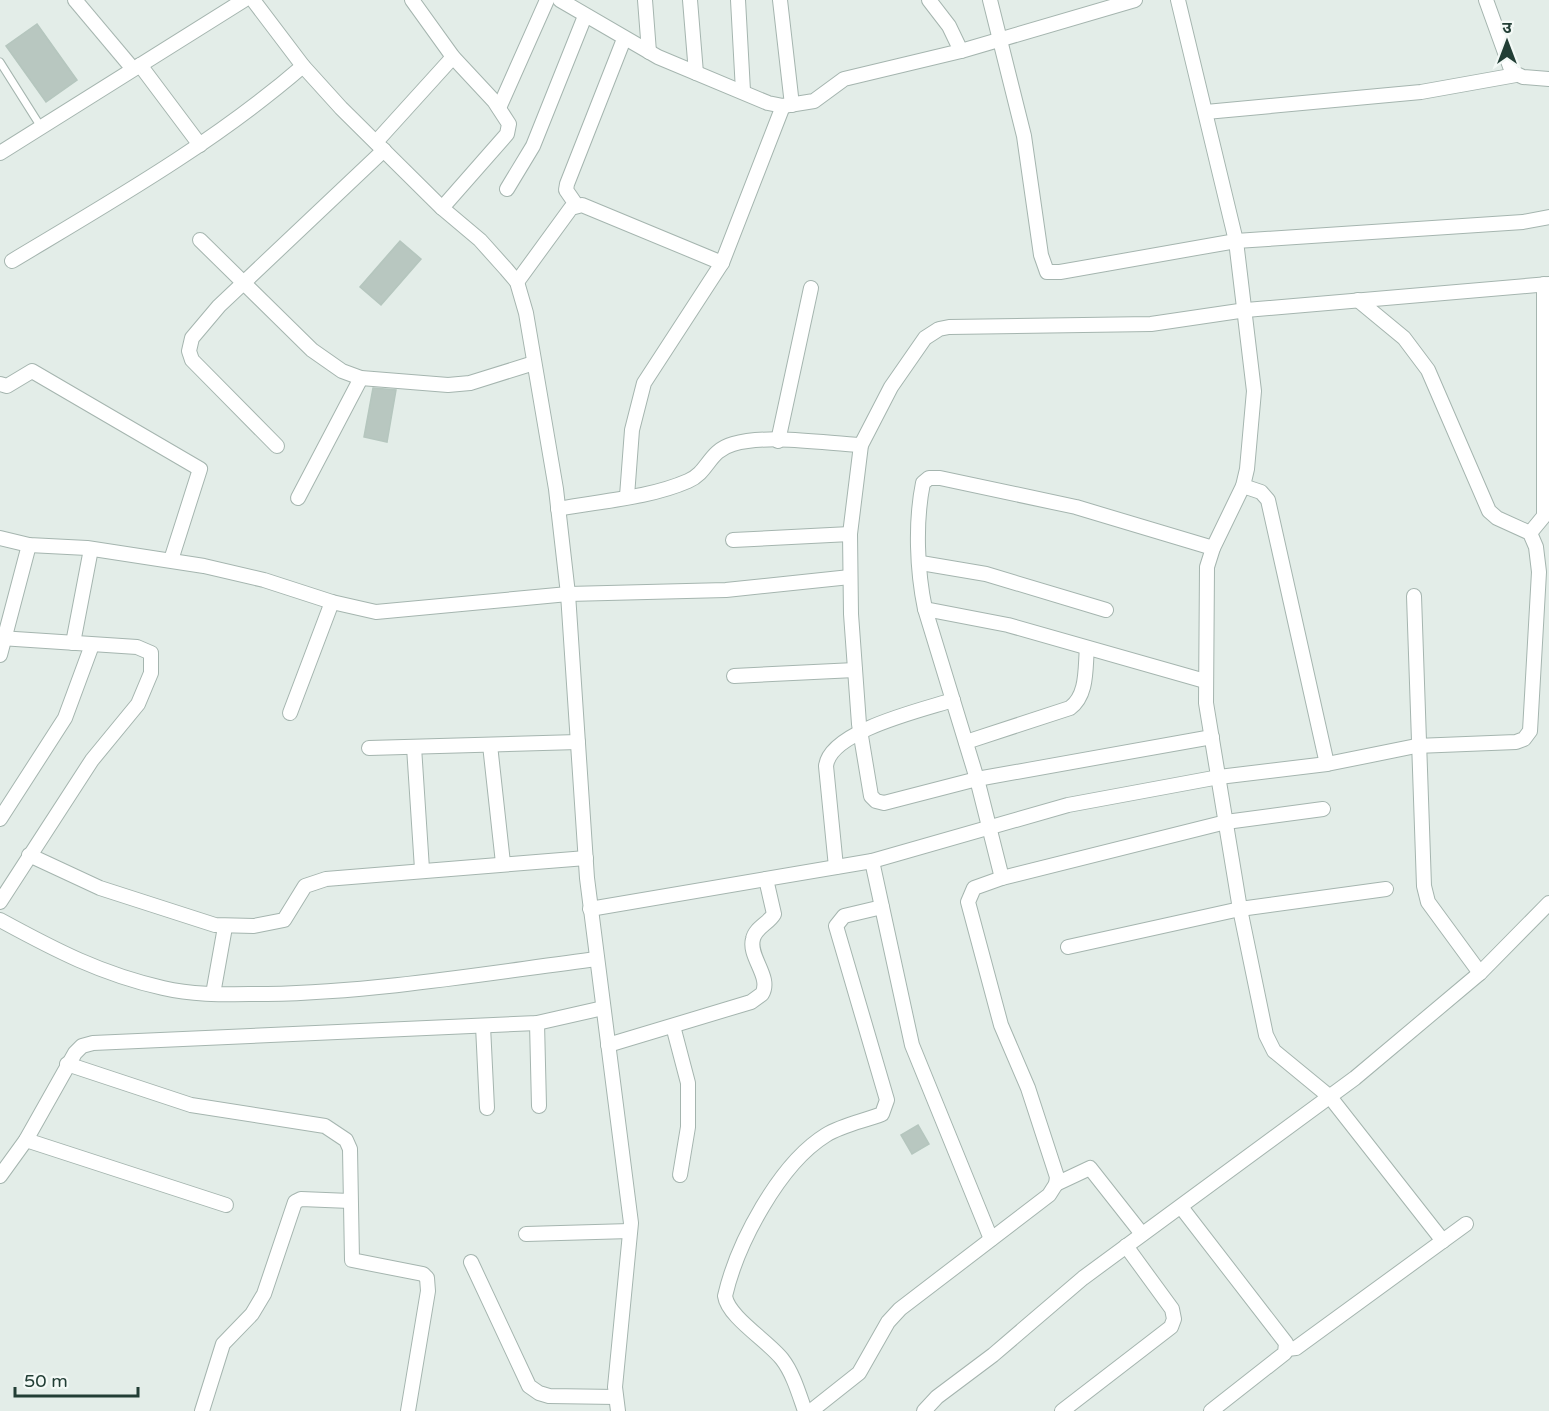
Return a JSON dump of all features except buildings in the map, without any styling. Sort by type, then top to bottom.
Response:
[{"type":"street","points":[[75,0],[137,67],[200,145]]},
{"type":"street","points":[[0,153],[244,0]]},
{"type":"street","points":[[254,0],[303,66],[340,108],[442,208],[480,240],[517,282],[526,313],[558,509],[568,594],[590,909],[630,1231],[615,1387],[617,1404],[549,1396],[533,1391],[471,1262]]},
{"type":"street","points":[[412,0],[453,57],[508,119],[507,134],[442,208]]},
{"type":"street","points":[[499,108],[547,0]]},
{"type":"street","points":[[560,0],[649,52],[768,103],[787,106],[814,101],[844,79],[961,51],[1135,0]]},
{"type":"street","points":[[645,0],[649,52]]},
{"type":"street","points":[[690,0],[696,73]]},
{"type":"street","points":[[738,0],[743,91]]},
{"type":"street","points":[[627,496],[632,430],[644,384],[722,263],[787,106],[780,0]]},
{"type":"street","points":[[929,0],[949,26],[961,51]]},
{"type":"street","points":[[990,0],[1024,136],[1041,255],[1047,272],[1059,272],[1236,241],[1523,222],[1549,217]]},
{"type":"street","points":[[1178,0],[1236,241],[1254,392],[1243,486],[1213,548],[1207,567],[1205,681],[1240,909],[1270,1046],[1330,1097],[1443,1241]]},
{"type":"street","points":[[1486,0],[1512,72],[1516,75]]},
{"type":"street","points":[[507,189],[533,146],[585,16]]},
{"type":"street","points":[[577,206],[566,190],[567,184],[624,39]]},
{"type":"street","points":[[277,446],[192,360],[189,351],[192,338],[219,306],[380,146],[453,57]]},
{"type":"street","points":[[12,261],[200,145],[263,100],[303,66]]},
{"type":"street","points":[[1206,112],[1443,89],[1516,75],[1549,79]]},
{"type":"street","points":[[517,282],[572,208],[582,205],[722,263]]},
{"type":"street","points":[[200,240],[312,350],[342,371],[361,378],[459,384],[534,363]]},
{"type":"street","points":[[1212,737],[977,778],[885,803],[876,801],[868,788],[855,670],[850,534],[861,445],[891,387],[925,338],[939,329],[1151,324],[1246,310],[1547,284],[1544,516],[1530,533]]},
{"type":"street","points":[[778,441],[811,288]]},
{"type":"street","points":[[590,909],[872,861],[1068,805],[1219,777],[1326,764],[1420,746],[1516,742],[1528,736],[1539,572],[1536,547],[1530,533],[1497,518],[1489,511],[1428,370],[1404,338],[1358,300]]},
{"type":"street","points":[[0,384],[7,386],[32,371],[200,469],[171,560]]},
{"type":"street","points":[[298,498],[361,378]]},
{"type":"street","points":[[558,509],[689,481],[699,475],[713,453],[733,444],[754,440],[861,445]]},
{"type":"street","points":[[1002,878],[977,778],[925,609],[921,563],[923,483],[930,478],[940,478],[1076,507],[1213,548]]},
{"type":"street","points":[[1243,486],[1261,492],[1268,500],[1326,764]]},
{"type":"street","points":[[733,540],[850,534]]},
{"type":"street","points":[[0,538],[29,545],[91,549],[171,560],[264,580],[360,610],[393,613],[568,594],[726,590],[850,577]]},
{"type":"street","points":[[0,655],[29,545]]},
{"type":"street","points":[[73,643],[91,549]]},
{"type":"street","points":[[921,563],[986,574],[1106,610]]},
{"type":"street","points":[[1414,596],[1424,886],[1428,902],[1480,973]]},
{"type":"street","points":[[290,712],[332,602]]},
{"type":"street","points":[[925,609],[1008,625],[1205,681]]},
{"type":"street","points":[[0,902],[92,760],[138,704],[151,673],[152,659],[151,653],[146,649],[3,638]]},
{"type":"street","points":[[0,819],[65,718],[92,645]]},
{"type":"street","points":[[966,742],[1070,708],[1078,702],[1083,688],[1087,648]]},
{"type":"street","points":[[734,676],[855,670]]},
{"type":"street","points":[[836,867],[826,761],[829,755],[861,730],[953,700]]},
{"type":"street","points":[[369,748],[578,742]]},
{"type":"street","points":[[490,745],[503,863]]},
{"type":"street","points":[[414,747],[422,869]]},
{"type":"street","points":[[1056,1184],[1028,1088],[1001,1025],[968,902],[975,888],[1002,878],[1226,822],[1323,810]]},
{"type":"street","points":[[29,855],[100,888],[225,927],[254,926],[284,920],[305,886],[326,879],[422,869],[586,858]]},
{"type":"street","points":[[872,861],[912,1045],[991,1239]]},
{"type":"street","points":[[608,1046],[751,1002],[762,994],[765,985],[752,943],[757,931],[774,914],[766,879]]},
{"type":"street","points":[[1068,947],[1240,909],[1386,889]]},
{"type":"street","points":[[924,1411],[1083,1278],[1330,1097],[1480,973],[1549,903]]},
{"type":"street","points":[[805,1411],[781,1357],[734,1313],[726,1304],[725,1296],[746,1235],[787,1173],[829,1133],[882,1114],[886,1108],[887,1100],[836,926],[844,916],[882,908]]},
{"type":"street","points":[[0,920],[73,960],[165,988],[213,994],[300,993],[374,987],[597,959]]},
{"type":"street","points":[[213,994],[225,927]]},
{"type":"street","points":[[0,1176],[26,1140],[67,1064],[82,1046],[93,1043],[537,1023],[603,1008]]},
{"type":"street","points":[[537,1023],[539,1106]]},
{"type":"street","points":[[483,1026],[488,1108]]},
{"type":"street","points":[[673,1026],[688,1091],[688,1127],[680,1175]]},
{"type":"street","points":[[67,1064],[183,1104],[325,1126],[346,1140],[350,1149],[352,1260],[423,1274],[427,1278],[428,1291],[408,1411]]},
{"type":"street","points":[[26,1140],[226,1205]]},
{"type":"street","points":[[811,1411],[859,1373],[888,1322],[900,1309],[1048,1195],[1056,1184],[1090,1168],[1142,1234]]},
{"type":"street","points":[[202,1411],[223,1344],[252,1314],[264,1294],[295,1202],[301,1199],[350,1201]]},
{"type":"street","points":[[1181,1207],[1282,1335],[1287,1348]]},
{"type":"street","points":[[1287,1348],[1296,1348],[1466,1224]]},
{"type":"street","points":[[526,1234],[630,1231]]},
{"type":"street","points":[[1062,1411],[1171,1327],[1174,1319],[1172,1309],[1126,1246]]},
{"type":"street","points":[[1211,1411],[1279,1358],[1287,1348]]},
{"type":"lane","points":[[0,62],[41,127]]}]
